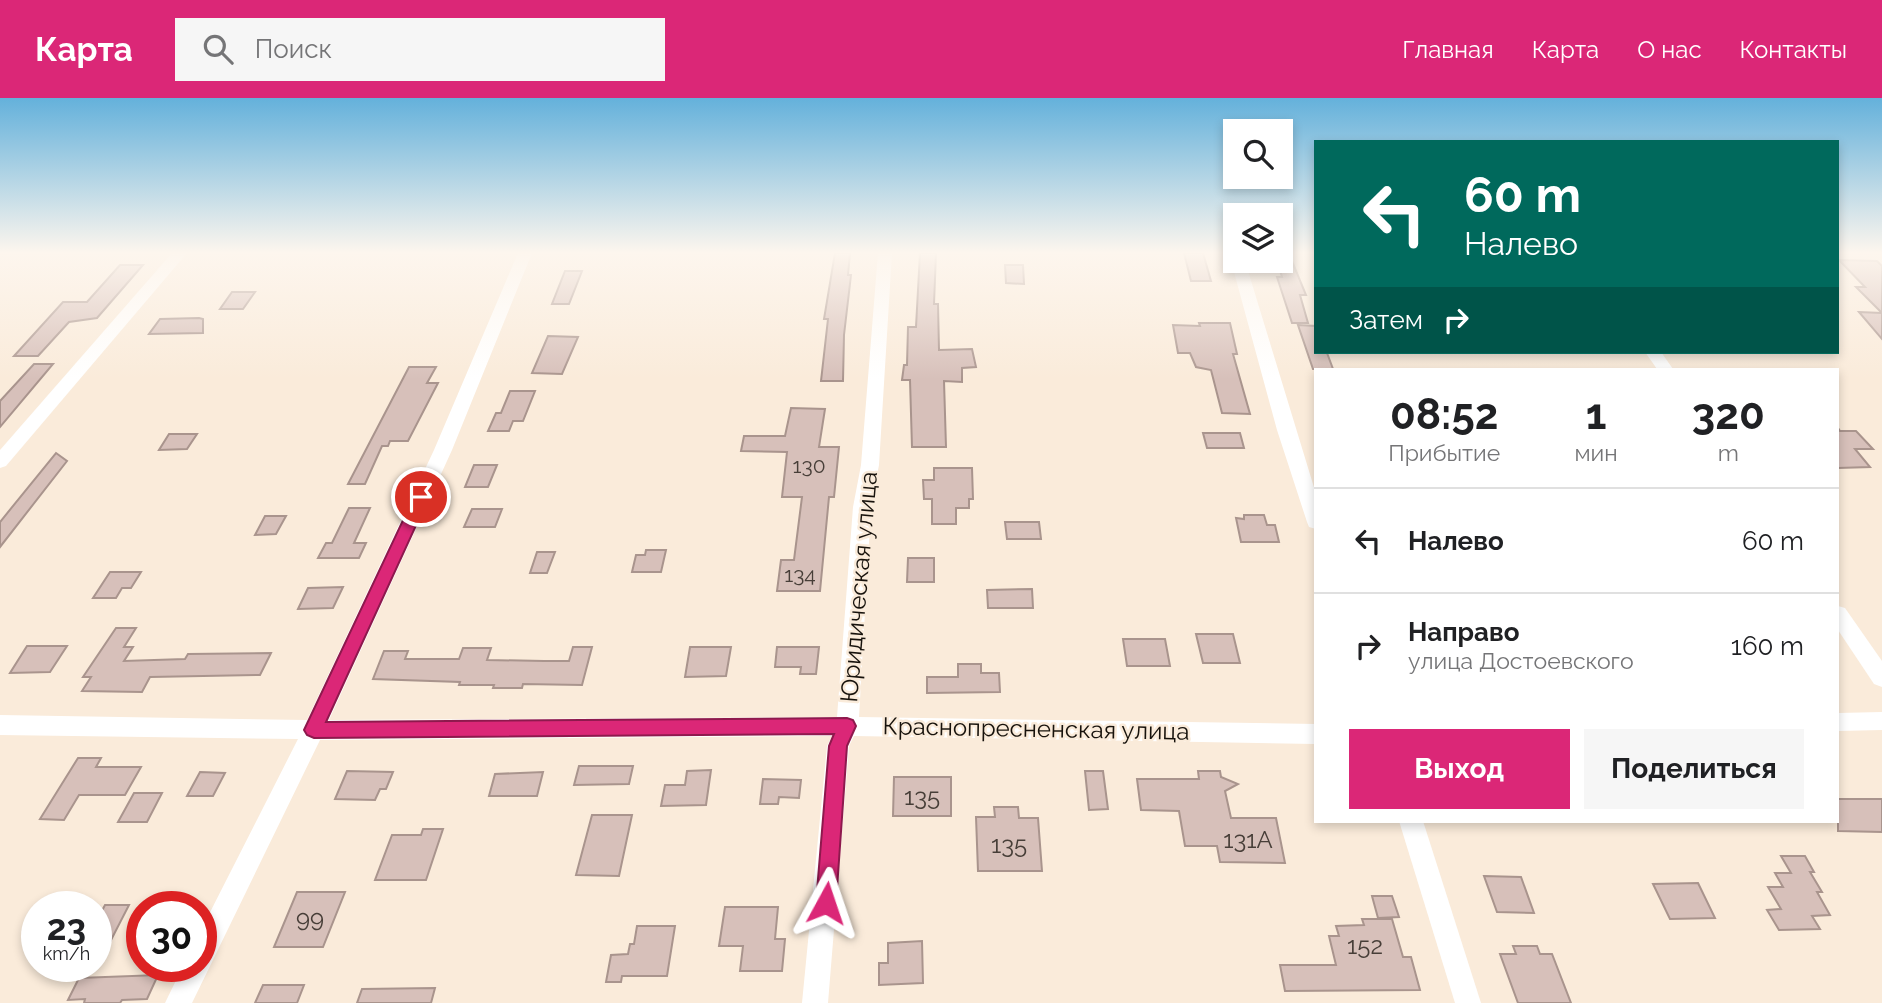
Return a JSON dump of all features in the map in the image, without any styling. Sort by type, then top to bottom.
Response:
[{"type":"street","points":[[0,462],[144,295]]},
{"type":"street","points":[[217,925],[314,730],[443,450],[507,295]]},
{"type":"street","name":"Юридическая улица","points":[[816,1003],[838,746],[847,726],[862,507],[870,466],[882,295]]},
{"type":"street","points":[[1248,295],[1286,430],[1314,516]]},
{"type":"street","points":[[1839,615],[1882,678]]},
{"type":"street","points":[[1839,722],[1882,721]]},
{"type":"street","name":"Краснопресненская улица","points":[[0,724],[314,730],[847,726],[1314,734]]},
{"type":"street","points":[[1412,823],[1468,1003]]},
{"type":"street","points":[[178,1003],[189,982]]},
{"type":"building","points":[[93,295],[117,295],[97,318],[69,322],[38,356],[14,356],[63,302],[87,302]]},
{"type":"building","points":[[230,295],[253,295],[243,309],[220,309]]},
{"type":"building","points":[[555,295],[572,295],[569,304],[552,304]]},
{"type":"building","points":[[828,295],[849,295],[843,381],[821,381],[828,319],[824,319]]},
{"type":"building","points":[[918,295],[934,295],[934,304],[938,304],[939,350],[972,349],[976,367],[962,368],[962,382],[944,381],[946,447],[912,447],[910,380],[902,380],[904,365],[907,365],[908,327],[916,327]]},
{"type":"building","points":[[1283,295],[1300,295],[1308,323],[1292,323]]},
{"type":"building","points":[[1864,295],[1882,295],[1882,313]]},
{"type":"building","points":[[1859,312],[1882,313],[1882,339]]},
{"type":"building","points":[[160,319],[203,319],[203,333],[149,334]]},
{"type":"building","points":[[1199,323],[1230,323],[1237,354],[1233,354],[1250,414],[1222,413],[1211,370],[1196,367],[1190,353],[1178,353],[1173,325],[1200,326]]},
{"type":"building","points":[[1298,325],[1314,326],[1314,354],[1327,354],[1333,368],[1313,369]]},
{"type":"building","points":[[548,336],[578,337],[562,374],[532,373]]},
{"type":"building","points":[[34,364],[53,364],[0,427],[0,401]]},
{"type":"building","points":[[409,367],[436,367],[427,383],[438,383],[408,441],[390,441],[388,446],[382,446],[365,484],[348,484]]},
{"type":"building","points":[[510,391],[535,391],[523,421],[513,421],[509,431],[488,431],[496,413],[501,413]]},
{"type":"building","points":[[791,408],[825,409],[819,447],[839,447],[834,497],[829,497],[820,591],[777,591],[781,560],[794,560],[802,497],[782,497],[787,452],[741,451],[744,436],[785,436]]},
{"type":"building","points":[[1839,430],[1856,431],[1873,449],[1855,449],[1870,467],[1839,468]]},
{"type":"building","points":[[1203,433],[1240,433],[1244,448],[1207,448]]},
{"type":"building","points":[[169,434],[197,434],[187,449],[159,450]]},
{"type":"building","points":[[56,453],[67,461],[0,547],[0,522]]},
{"type":"building","points":[[474,465],[497,465],[488,487],[465,487]]},
{"type":"building","points":[[934,468],[972,468],[973,499],[969,499],[969,508],[956,508],[956,524],[932,524],[932,499],[924,499],[923,480],[934,480]]},
{"type":"building","points":[[349,508],[370,508],[354,543],[366,543],[359,558],[318,558],[326,543],[332,543]]},
{"type":"building","points":[[472,509],[502,509],[495,527],[464,527]]},
{"type":"building","points":[[1244,515],[1264,515],[1267,525],[1275,525],[1279,542],[1241,542],[1236,518],[1244,519]]},
{"type":"building","points":[[265,516],[286,516],[276,534],[255,535]]},
{"type":"building","points":[[1005,522],[1039,522],[1041,539],[1007,539]]},
{"type":"building","points":[[646,550],[666,550],[661,572],[632,572],[636,555],[645,555]]},
{"type":"building","points":[[537,552],[555,552],[547,573],[530,573]]},
{"type":"building","points":[[908,558],[934,558],[934,582],[907,582]]},
{"type":"building","points":[[110,572],[141,572],[131,588],[122,588],[116,598],[93,598]]},
{"type":"building","points":[[343,587],[333,608],[298,609],[308,588]]},
{"type":"building","points":[[1032,589],[1033,608],[988,608],[987,590]]},
{"type":"building","points":[[116,628],[136,628],[124,647],[133,647],[124,661],[185,659],[188,654],[271,653],[260,675],[150,677],[142,692],[82,691],[91,677],[83,677]]},
{"type":"building","points":[[1196,634],[1233,634],[1240,663],[1203,663]]},
{"type":"building","points":[[1123,639],[1165,639],[1170,666],[1127,666]]},
{"type":"building","points":[[27,646],[67,646],[50,672],[10,673]]},
{"type":"building","points":[[573,647],[592,647],[582,685],[523,684],[522,688],[493,688],[494,685],[459,685],[460,682],[373,679],[384,651],[408,651],[405,659],[459,659],[463,648],[491,648],[487,660],[569,661]]},
{"type":"building","points":[[690,647],[731,647],[726,676],[685,677]]},
{"type":"building","points":[[777,647],[819,647],[816,674],[800,674],[801,667],[775,667]]},
{"type":"building","points":[[958,664],[981,664],[981,673],[999,673],[1000,692],[927,693],[927,677],[958,677]]},
{"type":"building","points":[[78,758],[101,758],[96,767],[141,767],[125,795],[79,795],[64,820],[40,819]]},
{"type":"building","points":[[579,766],[633,766],[629,784],[574,785]]},
{"type":"building","points":[[711,770],[706,805],[661,806],[665,785],[685,785],[687,771]]},
{"type":"building","points":[[347,771],[393,772],[386,789],[380,789],[375,800],[335,799]]},
{"type":"building","points":[[1085,771],[1103,771],[1108,809],[1089,810]]},
{"type":"building","points":[[1198,771],[1220,771],[1221,777],[1238,784],[1225,791],[1231,818],[1276,818],[1285,863],[1220,862],[1217,846],[1185,846],[1179,811],[1141,810],[1137,779],[1199,779]]},
{"type":"building","points":[[200,772],[225,773],[213,796],[187,796]]},
{"type":"building","points":[[543,772],[537,796],[489,796],[495,774]]},
{"type":"building","points":[[894,777],[951,777],[951,816],[893,816]]},
{"type":"building","points":[[763,779],[801,780],[799,798],[779,797],[778,804],[760,804]]},
{"type":"building","points":[[134,793],[162,793],[147,822],[118,822]]},
{"type":"building","points":[[1839,799],[1882,799],[1882,832],[1838,831]]},
{"type":"building","points":[[994,807],[1018,807],[1019,818],[1038,818],[1042,871],[978,871],[976,817],[995,817]]},
{"type":"building","points":[[592,815],[632,815],[619,876],[576,875]]},
{"type":"building","points":[[423,829],[443,829],[426,880],[375,880],[392,835],[421,835]]},
{"type":"building","points":[[1781,856],[1805,856],[1814,872],[1810,872],[1822,892],[1817,892],[1830,915],[1812,916],[1820,929],[1779,930],[1767,910],[1781,909],[1768,887],[1783,887],[1775,873],[1791,873]]},
{"type":"building","points":[[1484,876],[1521,877],[1534,913],[1497,912]]},
{"type":"building","points":[[1698,883],[1715,918],[1670,919],[1653,884]]},
{"type":"building","points":[[297,892],[345,892],[323,947],[274,947]]},
{"type":"building","points":[[1372,896],[1392,896],[1399,917],[1378,918]]},
{"type":"building","points":[[112,905],[126,905],[126,911],[112,938]]},
{"type":"building","points":[[725,907],[778,907],[775,939],[785,939],[782,971],[740,971],[743,946],[719,946]]},
{"type":"building","points":[[1362,919],[1392,919],[1403,957],[1411,957],[1420,990],[1285,991],[1280,965],[1336,965],[1329,936],[1339,936],[1336,926],[1364,925]]},
{"type":"building","points":[[637,926],[675,926],[667,976],[622,976],[621,982],[606,982],[611,955],[628,954],[630,944],[634,944]]},
{"type":"building","points":[[922,941],[923,983],[879,985],[879,963],[888,963],[888,943]]},
{"type":"building","points":[[1513,946],[1537,946],[1540,954],[1552,954],[1571,1003],[1518,1003],[1500,954],[1516,954]]},
{"type":"building","points":[[126,976],[126,982],[155,982],[147,999],[122,1000],[120,1003],[68,1000],[77,982],[112,982],[112,977]]},
{"type":"building","points":[[263,985],[304,985],[297,1003],[255,1003]]},
{"type":"building","points":[[435,988],[431,1003],[357,1003],[362,989]]},
{"type":"route","points":[[421,497],[314,730],[847,726],[838,746],[826,903]]}]
